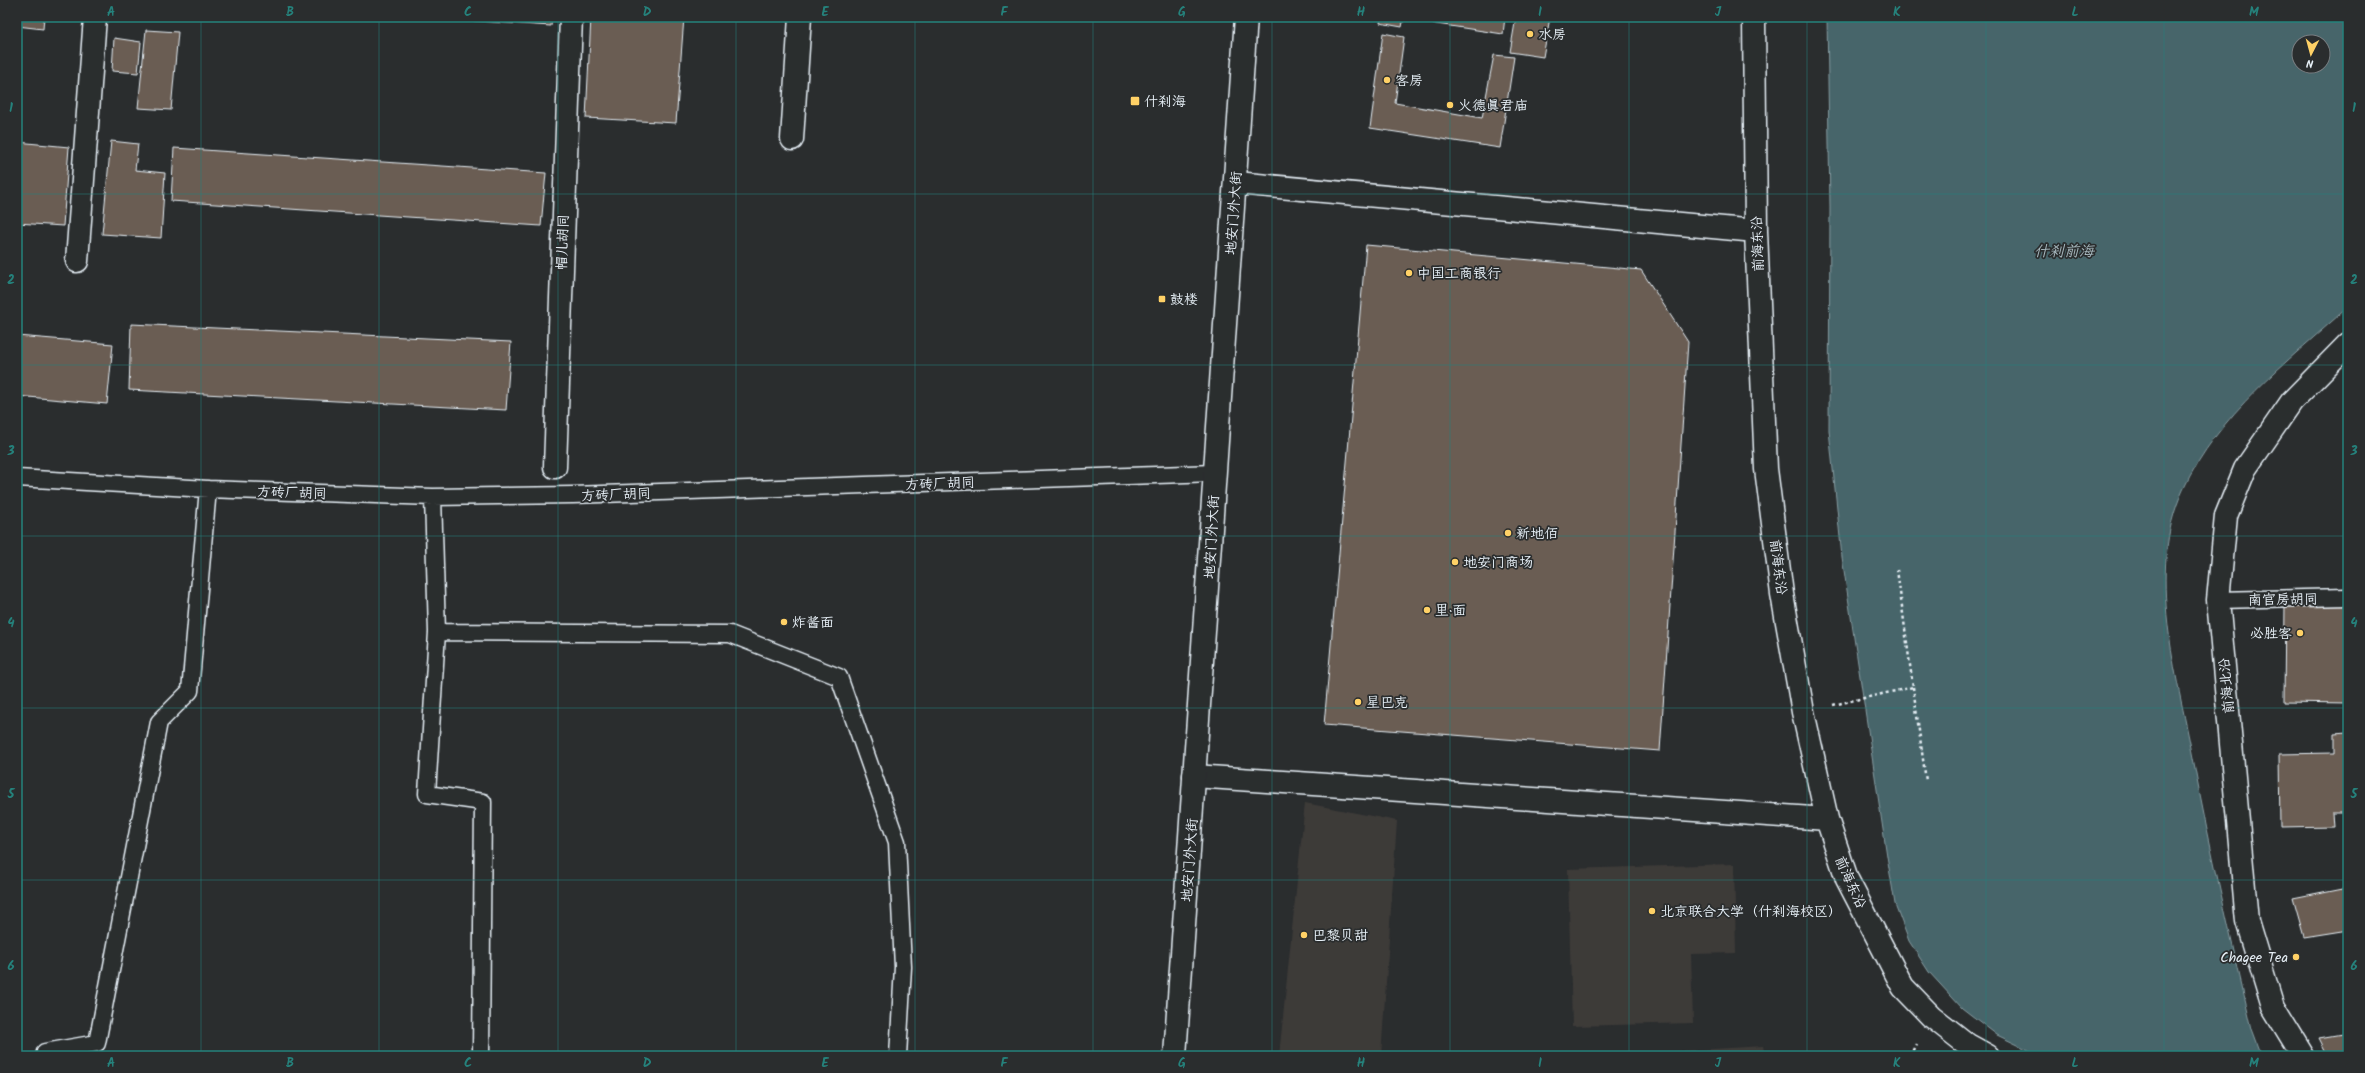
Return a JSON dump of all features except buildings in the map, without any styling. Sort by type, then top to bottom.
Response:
[{"type":"street","points":[[77,260],[95,17]]},
{"type":"street","name":"帽儿胡同","points":[[555,466],[571,17]]},
{"type":"street","points":[[792,139],[800,17]]},
{"type":"street","name":"地安门外大街","points":[[1175,1056],[1236,183],[1246,17]]},
{"type":"street","name":"前海东沿","points":[[1754,17],[1756,231],[1766,469],[1782,594],[1803,712],[1827,819],[1847,879],[1903,987],[1931,1016],[1968,1045],[1988,1056]]},
{"type":"street","points":[[1236,183],[1756,231]]},
{"type":"street","name":"前海北沿","points":[[2303,1056],[2273,1007],[2247,921],[2218,600],[2226,516],[2245,469],[2292,401],[2348,344]]},
{"type":"street","points":[[1194,776],[1827,819]]},
{"type":"lane","name":"方砖厂胡同","points":[[17,478],[208,489],[433,497],[573,495],[1215,473]]},
{"type":"lane","points":[[44,1056],[45,1052],[97,1043],[159,722],[190,691],[208,489]]},
{"type":"lane","points":[[433,497],[437,632],[427,794],[483,802],[481,1056]]},
{"type":"lane","name":"南官房胡同","points":[[2218,600],[2348,597]]},
{"type":"lane","points":[[437,632],[730,634],[839,677],[897,842],[903,967],[898,1056]]},
{"type":"path","points":[[1897,570],[1926,781]]},
{"type":"path","points":[[1803,712],[1913,687]]},
{"type":"shaded area","points":[[1305,803],[1397,821],[1381,1056],[1279,1056]]},
{"type":"shaded area","name":"北京联合大学（什刹海校区）","points":[[1734,864],[1736,953],[1691,954],[1693,1023],[1572,1026],[1568,869]]},
{"type":"shaded area","points":[[1763,1046],[1765,1056],[1600,1056]]},
{"type":"water","name":"什刹前海","points":[[1827,17],[2348,17],[2348,307],[2278,369],[2235,413],[2215,437],[2183,490],[2172,521],[2166,554],[2165,589],[2168,623],[2179,692],[2206,826],[2252,1029],[2262,1056],[2041,1056],[1997,1035],[1962,1008],[1929,972],[1909,941],[1895,904],[1842,557],[1829,430],[1830,207]]},
{"type":"place","name":"水房","points":[[1530,34]]},
{"type":"place","name":"客房","points":[[1387,80]]},
{"type":"place","name":"什刹海","points":[[1135,101]]},
{"type":"place","name":"火德真君庙","points":[[1450,105]]},
{"type":"place","name":"中国工商银行","points":[[1409,273]]},
{"type":"place","name":"鼓楼","points":[[1162,299]]},
{"type":"place","name":"新地佰","points":[[1508,533]]},
{"type":"place","name":"地安门商场","points":[[1455,562]]},
{"type":"place","name":"里·面","points":[[1427,610]]},
{"type":"place","name":"炸酱面","points":[[784,622]]},
{"type":"place","name":"必胜客","points":[[2300,633]]},
{"type":"place","name":"星巴克","points":[[1358,702]]},
{"type":"place","name":"北京联合大学（什刹海校区）","points":[[1652,911]]},
{"type":"place","name":"巴黎贝甜","points":[[1304,935]]},
{"type":"place","name":"Chagee Tea","points":[[2296,957]]}]
